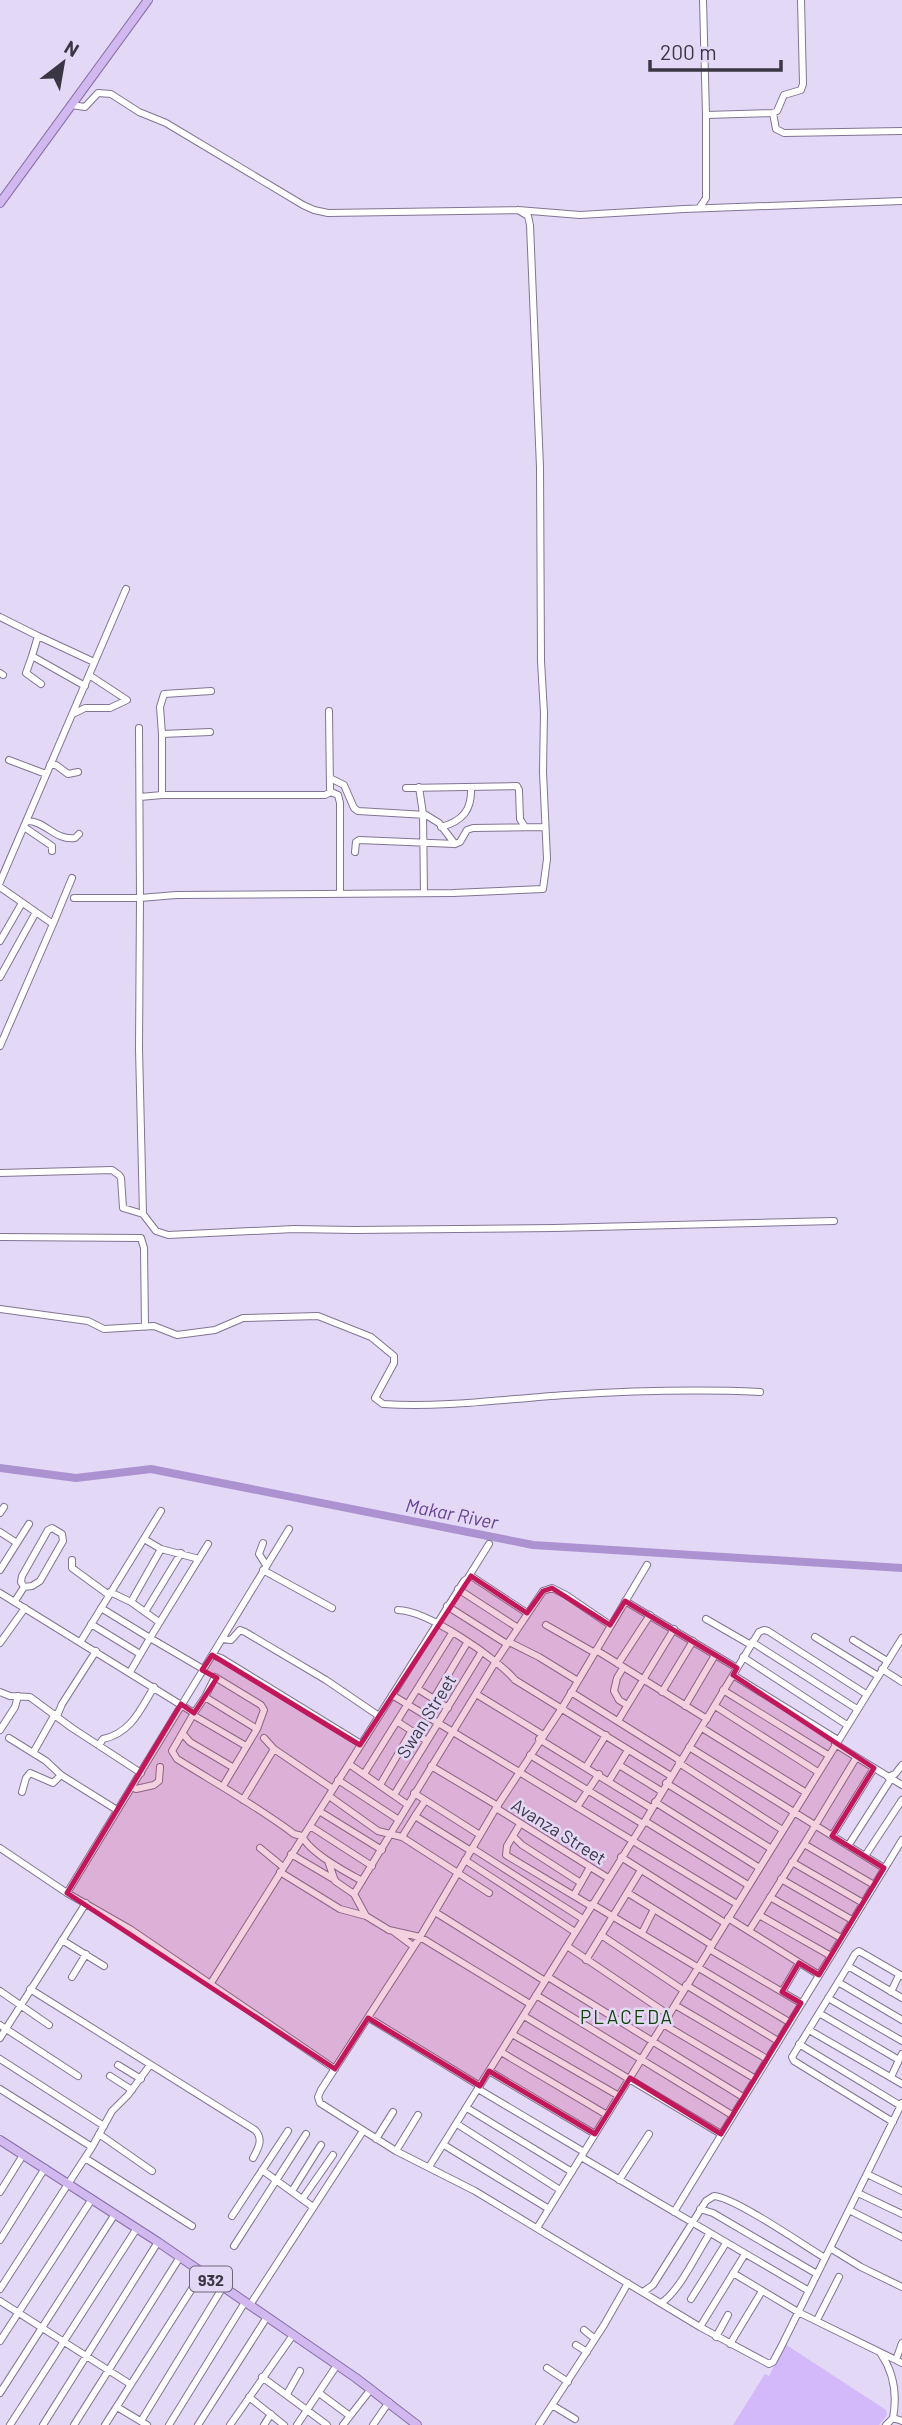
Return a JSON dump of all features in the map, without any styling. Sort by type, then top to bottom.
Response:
[{"type":"main road","points":[[0,203],[148,0]]},
{"type":"main road","name":"932","points":[[0,2141],[159,2242],[371,2389],[417,2425]]},
{"type":"street","points":[[698,208],[706,198],[703,0]]},
{"type":"street","points":[[706,115],[774,113],[784,95],[801,90],[801,0]]},
{"type":"street","points":[[71,105],[82,108],[98,93],[111,94],[319,212],[356,214],[518,210],[580,215],[902,201]]},
{"type":"street","points":[[774,113],[776,129],[784,133],[902,131]]},
{"type":"street","points":[[74,898],[543,889],[547,859],[544,827],[540,467],[530,225],[528,216],[518,210]]},
{"type":"street","points":[[0,881],[126,589]]},
{"type":"street","points":[[0,617],[94,662]]},
{"type":"street","points":[[38,636],[26,673],[41,684]]},
{"type":"street","points":[[32,656],[85,686]]},
{"type":"street","points":[[72,713],[85,708],[110,708],[127,700],[89,675]]},
{"type":"street","points":[[162,795],[160,706],[163,695],[211,691]]},
{"type":"street","points":[[330,711],[331,792]]},
{"type":"street","points":[[139,728],[139,1049],[143,1214]]},
{"type":"street","points":[[162,734],[210,732]]},
{"type":"street","points":[[9,760],[46,774]]},
{"type":"street","points":[[50,765],[56,765],[68,774],[78,772]]},
{"type":"street","points":[[330,778],[344,785],[358,811],[423,814],[431,817],[456,844]]},
{"type":"street","points":[[419,787],[423,814],[424,893]]},
{"type":"street","points":[[406,788],[518,787],[520,818],[525,827]]},
{"type":"street","points":[[442,827],[462,817],[470,807],[471,788]]},
{"type":"street","points":[[140,797],[325,795],[331,792]]},
{"type":"street","points":[[331,792],[338,796],[340,803],[340,892]]},
{"type":"street","points":[[462,817],[467,830]]},
{"type":"street","points":[[26,824],[38,822],[65,839],[75,838],[79,834]]},
{"type":"street","points":[[26,824],[52,846],[52,851]]},
{"type":"street","points":[[355,852],[356,842],[359,840],[456,844],[467,830],[480,827],[544,827]]},
{"type":"street","points":[[0,1046],[72,878]]},
{"type":"street","points":[[0,887],[53,924]]},
{"type":"street","points":[[0,941],[22,903]]},
{"type":"street","points":[[0,976],[36,912]]},
{"type":"street","points":[[0,1173],[111,1170],[121,1178],[123,1208],[143,1214],[156,1231],[168,1235],[294,1229],[543,1228],[834,1221]]},
{"type":"street","points":[[0,1237],[141,1238],[144,1248],[145,1326]]},
{"type":"street","points":[[0,1309],[88,1321],[107,1329],[145,1326],[160,1328],[177,1335],[215,1330],[243,1318],[318,1316],[371,1338],[394,1356],[394,1363],[374,1398],[383,1404],[490,1402],[567,1395],[688,1390],[760,1392]]},
{"type":"street","points":[[81,1642],[161,1511]]},
{"type":"street","points":[[0,1570],[29,1524]]},
{"type":"street","points":[[52,1528],[62,1534],[63,1541],[40,1581],[32,1587],[24,1587],[22,1576],[48,1530],[52,1528]]},
{"type":"street","points":[[67,1892],[289,1529]]},
{"type":"street","points":[[0,1532],[17,1544]]},
{"type":"street","points":[[144,1539],[161,1549],[199,1559]]},
{"type":"street","points":[[263,1543],[259,1554],[265,1568],[332,1608]]},
{"type":"street","points":[[130,1672],[208,1544]]},
{"type":"street","points":[[211,1983],[447,1606],[489,1544]]},
{"type":"street","points":[[131,1602],[161,1549]]},
{"type":"street","points":[[145,1612],[181,1553]]},
{"type":"street","points":[[72,1560],[72,1568],[109,1593],[131,1602],[159,1622]]},
{"type":"street","points":[[647,1566],[562,1708],[497,1807],[420,1937],[319,2093],[318,2100],[326,2108],[396,2151],[475,2191],[716,2337],[763,2363],[771,2364],[897,2120],[901,2105],[799,2044]]},
{"type":"street","points":[[469,1576],[527,1613]]},
{"type":"street","points":[[15,1601],[24,1587]]},
{"type":"street","points":[[354,1895],[496,1661],[543,1591],[552,1588],[566,1595],[610,1625]]},
{"type":"street","points":[[458,1589],[518,1628]]},
{"type":"street","points":[[0,1592],[246,1746]]},
{"type":"street","points":[[625,1601],[715,1655],[856,1758],[902,1785]]},
{"type":"street","points":[[447,1606],[578,1681]]},
{"type":"street","points":[[0,1643],[25,1608]]},
{"type":"street","points":[[101,1608],[263,1708],[265,1714],[223,1786]]},
{"type":"street","points":[[398,1610],[413,1612],[437,1623],[496,1661],[515,1680],[671,1776]]},
{"type":"street","points":[[627,1705],[619,1700],[614,1691],[620,1666],[650,1615]]},
{"type":"street","points":[[235,1619],[240,1630],[309,1670],[379,1716]]},
{"type":"street","points":[[706,1619],[751,1643],[857,1709]]},
{"type":"street","points":[[91,1624],[140,1654]]},
{"type":"street","points":[[546,1625],[596,1651],[707,1719]]},
{"type":"street","points":[[618,1721],[674,1629]]},
{"type":"street","points":[[222,1639],[232,1639],[240,1630]]},
{"type":"street","points":[[429,2167],[761,1630],[768,1630],[866,1694]]},
{"type":"street","points":[[364,1774],[452,1633]]},
{"type":"street","points":[[430,1634],[446,1643]]},
{"type":"street","points":[[815,1637],[880,1673],[902,1682]]},
{"type":"street","points":[[853,1640],[887,1661]]},
{"type":"street","points":[[537,2228],[781,1829],[901,1640]]},
{"type":"street","points":[[662,1692],[693,1641]]},
{"type":"street","points":[[434,1698],[467,1643]]},
{"type":"street","points":[[33,1753],[96,1651]]},
{"type":"street","name":"Swan Street","points":[[394,1795],[481,1653]]},
{"type":"street","points":[[212,1655],[221,1658],[360,1745]]},
{"type":"street","points":[[685,1706],[715,1655]]},
{"type":"street","points":[[743,1657],[847,1725]]},
{"type":"street","points":[[215,1677],[175,1745],[173,1754],[294,1834],[302,1836],[307,1845],[362,1881]]},
{"type":"street","points":[[99,1745],[103,1740],[117,1736],[133,1722],[154,1687]]},
{"type":"street","points":[[418,1689],[448,1708]]},
{"type":"street","points":[[723,1690],[828,1755]]},
{"type":"street","points":[[0,1692],[10,1696],[30,1697],[141,1773]]},
{"type":"street","points":[[571,1692],[781,1829]]},
{"type":"street","points":[[476,1694],[609,1782],[758,1867]]},
{"type":"street","points":[[392,1695],[737,1904]]},
{"type":"street","points":[[0,1730],[15,1707],[18,1696]]},
{"type":"street","points":[[205,1697],[257,1729]]},
{"type":"street","points":[[715,1706],[818,1772]]},
{"type":"street","points":[[547,1714],[552,1721]]},
{"type":"street","points":[[398,1722],[427,1741]]},
{"type":"street","points":[[617,1742],[626,1726]]},
{"type":"street","points":[[702,1728],[805,1792]]},
{"type":"street","points":[[380,1785],[411,1732]]},
{"type":"street","points":[[183,1734],[190,1742],[234,1768]]},
{"type":"street","points":[[586,1767],[606,1735]]},
{"type":"street","points":[[9,1738],[117,1810]]},
{"type":"street","points":[[264,1738],[274,1749],[378,1831],[402,1836],[489,1893]]},
{"type":"street","points":[[690,1747],[884,1868]]},
{"type":"street","points":[[243,1800],[274,1749]]},
{"type":"street","points":[[609,1782],[628,1750]]},
{"type":"street","points":[[530,1755],[748,1885]]},
{"type":"street","points":[[749,1931],[856,1758]]},
{"type":"street","points":[[349,1763],[408,1805]]},
{"type":"street","points":[[619,1765],[661,1791]]},
{"type":"street","points":[[848,1846],[889,1778],[902,1765]]},
{"type":"street","name":"Avanza Street","points":[[431,1766],[608,1878]]},
{"type":"street","points":[[136,1789],[154,1785],[159,1781],[160,1767]]},
{"type":"street","points":[[832,1836],[874,1768]]},
{"type":"street","points":[[22,1792],[26,1777],[30,1773],[53,1783],[61,1775]]},
{"type":"street","points":[[577,1807],[599,1774]]},
{"type":"street","points":[[338,1780],[399,1820]]},
{"type":"street","points":[[666,1783],[770,1848]]},
{"type":"street","points":[[414,1793],[480,1835]]},
{"type":"street","points":[[865,1856],[902,1800]]},
{"type":"street","points":[[402,1836],[425,1801]]},
{"type":"street","points":[[319,1811],[382,1850]]},
{"type":"street","points":[[415,1816],[583,1919]]},
{"type":"street","points":[[520,1824],[505,1850],[506,1855],[789,2022]]},
{"type":"street","points":[[310,1826],[372,1866]]},
{"type":"street","points":[[513,1836],[522,1846],[581,1883]]},
{"type":"street","points":[[674,2212],[902,1840]]},
{"type":"street","points":[[804,1844],[874,1885]]},
{"type":"street","points":[[0,1848],[130,1929],[335,2069]]},
{"type":"street","points":[[260,1848],[282,1869],[340,1909],[366,1916],[413,1946]]},
{"type":"street","points":[[292,1854],[354,1895],[366,1916]]},
{"type":"street","points":[[621,1857],[819,1975]]},
{"type":"street","points":[[326,1858],[335,1881]]},
{"type":"street","points":[[465,1860],[575,1932]]},
{"type":"street","points":[[792,1862],[863,1903]]},
{"type":"street","points":[[574,1895],[590,1867]]},
{"type":"street","points":[[586,1960],[641,1870]]},
{"type":"street","points":[[781,1879],[852,1920]]},
{"type":"street","points":[[628,1893],[801,2003]]},
{"type":"street","points":[[770,1897],[841,1938]]},
{"type":"street","points":[[0,2038],[3,2027],[21,2004],[86,1903]]},
{"type":"street","points":[[642,1933],[654,1909]]},
{"type":"street","points":[[435,1912],[653,2040],[743,2097]]},
{"type":"street","points":[[759,1915],[831,1956]]},
{"type":"street","points":[[393,1931],[420,1937],[530,2004]]},
{"type":"street","points":[[601,1935],[778,2041]]},
{"type":"street","points":[[62,1940],[104,1966]]},
{"type":"street","points":[[567,1947],[669,2015]]},
{"type":"street","points":[[891,1992],[901,1976],[859,1951],[792,2055],[794,2061],[834,2086],[897,2120]]},
{"type":"street","points":[[72,1977],[86,1955]]},
{"type":"street","points":[[782,1992],[799,1963]]},
{"type":"street","points":[[848,1966],[902,1998]]},
{"type":"street","points":[[838,1982],[902,2020]]},
{"type":"street","points":[[30,1989],[258,2133],[259,2145],[253,2158]]},
{"type":"street","points":[[0,1991],[49,2025]]},
{"type":"street","points":[[536,1995],[732,2115]]},
{"type":"street","points":[[828,1997],[902,2041]]},
{"type":"street","points":[[675,2005],[767,2059]]},
{"type":"street","points":[[819,2013],[900,2057],[891,2077]]},
{"type":"street","points":[[524,2016],[721,2134]]},
{"type":"street","points":[[852,2032],[861,2017]]},
{"type":"street","points":[[369,2018],[619,2180],[809,2291]]},
{"type":"street","points":[[663,2024],[754,2078]]},
{"type":"street","points":[[3,2027],[78,2076]]},
{"type":"street","points":[[809,2029],[902,2084]]},
{"type":"street","points":[[512,2034],[619,2096]]},
{"type":"street","points":[[501,2052],[607,2115]]},
{"type":"street","points":[[0,2059],[104,2126]]},
{"type":"street","points":[[118,2065],[141,2079]]},
{"type":"street","points":[[0,2289],[114,2109],[150,2065]]},
{"type":"street","points":[[489,2071],[595,2134]]},
{"type":"street","points":[[834,2086],[843,2071]]},
{"type":"street","points":[[110,2076],[132,2090]]},
{"type":"street","points":[[0,2089],[92,2147]]},
{"type":"street","points":[[467,2108],[572,2172]]},
{"type":"street","points":[[376,2139],[393,2112]]},
{"type":"street","points":[[396,2151],[418,2115]]},
{"type":"street","points":[[457,2124],[560,2190]]},
{"type":"street","points":[[232,2216],[288,2131]]},
{"type":"street","points":[[169,2425],[363,2131]]},
{"type":"street","points":[[99,2134],[152,2171]]},
{"type":"street","points":[[234,2246],[306,2134]]},
{"type":"street","points":[[619,2180],[649,2134]]},
{"type":"street","points":[[292,2190],[321,2145]]},
{"type":"street","points":[[444,2145],[549,2209]]},
{"type":"street","points":[[0,2192],[23,2155]]},
{"type":"street","points":[[303,2198],[333,2155]]},
{"type":"street","points":[[85,2158],[192,2226]]},
{"type":"street","points":[[0,2240],[45,2168]]},
{"type":"street","points":[[261,2170],[313,2207]]},
{"type":"street","points":[[867,2174],[902,2191]]},
{"type":"street","points":[[858,2193],[902,2214]]},
{"type":"street","points":[[643,2292],[653,2286],[709,2198],[720,2197],[825,2259]]},
{"type":"street","points":[[0,2341],[92,2199]]},
{"type":"street","points":[[700,2210],[713,2213],[817,2274]]},
{"type":"street","points":[[849,2210],[902,2237]]},
{"type":"street","points":[[0,2393],[115,2214]]},
{"type":"street","points":[[10,2425],[137,2228]]},
{"type":"street","points":[[661,2303],[675,2288],[709,2233]]},
{"type":"street","points":[[43,2425],[159,2242]]},
{"type":"street","points":[[691,2299],[726,2243]]},
{"type":"street","points":[[830,2248],[902,2287]]},
{"type":"street","points":[[700,2327],[745,2254]]},
{"type":"street","points":[[74,2425],[180,2257]]},
{"type":"street","points":[[105,2425],[202,2273]]},
{"type":"street","points":[[733,2273],[798,2312],[899,2362],[902,2343]]},
{"type":"street","points":[[817,2320],[839,2277]]},
{"type":"street","points":[[539,2425],[628,2283]]},
{"type":"street","points":[[117,2407],[145,2424],[223,2287]]},
{"type":"street","points":[[730,2344],[762,2291]]},
{"type":"street","points":[[0,2301],[130,2384]]},
{"type":"street","points":[[716,2337],[728,2315]]},
{"type":"street","points":[[198,2425],[267,2317]]},
{"type":"street","points":[[584,2330],[595,2339]]},
{"type":"street","points":[[230,2425],[293,2335]]},
{"type":"street","points":[[576,2345],[587,2352]]},
{"type":"street","points":[[880,2353],[888,2364],[896,2404],[893,2418],[886,2425]]},
{"type":"street","points":[[297,2425],[337,2365]]},
{"type":"street","points":[[547,2368],[568,2382]]},
{"type":"street","points":[[287,2394],[300,2371]]},
{"type":"street","points":[[262,2377],[327,2425]]},
{"type":"street","points":[[343,2425],[371,2389]]},
{"type":"street","points":[[318,2393],[350,2416]]},
{"type":"street","points":[[249,2397],[284,2425]]},
{"type":"street","points":[[373,2425],[389,2402]]},
{"type":"street","points":[[552,2405],[575,2419]]},
{"type":"street","points":[[264,2425],[271,2414]]},
{"type":"street","points":[[893,2418],[902,2421]]},
{"type":"highlighted area","points":[[471,1576],[527,1613],[543,1591],[552,1588],[610,1625],[625,1601],[737,1668],[733,1675],[874,1768],[832,1836],[884,1868],[819,1975],[799,1963],[782,1992],[801,2003],[721,2134],[630,2078],[595,2134],[489,2071],[480,2086],[368,2018],[335,2069],[67,1893],[181,1704],[194,1713],[217,1678],[202,1670],[212,1655],[360,1745]]},
{"type":"shaded area","points":[[785,2344],[886,2410],[887,2415],[879,2425],[733,2425],[765,2374],[769,2376]]},
{"type":"waterway","name":"Makar River","points":[[0,1468],[76,1478],[151,1469],[533,1545],[902,1568]]},
{"type":"district","name":"PLACEDA","points":[[627,2016]]}]
